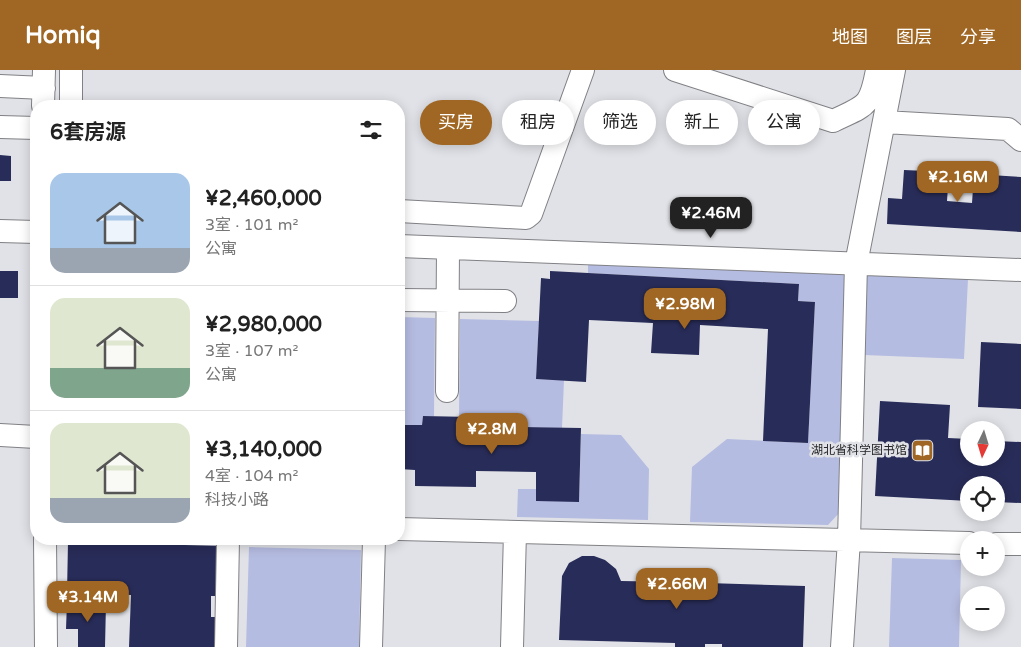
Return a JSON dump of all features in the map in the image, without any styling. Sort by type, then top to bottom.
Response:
[{"type":"street","points":[[71,100],[72,70]]},
{"type":"street","points":[[405,211],[526,218],[531,214],[583,70]]},
{"type":"street","points":[[675,70],[833,121],[864,105],[873,94],[877,70]]},
{"type":"street","points":[[842,647],[849,540],[856,264],[894,70]]},
{"type":"street","points":[[0,86],[44,88]]},
{"type":"street","points":[[884,122],[1008,128],[1021,140]]},
{"type":"street","points":[[0,127],[30,128]]},
{"type":"street","points":[[0,231],[30,232]]},
{"type":"street","points":[[405,246],[1021,270]]},
{"type":"street","points":[[447,392],[448,248]]},
{"type":"street","points":[[405,300],[505,301]]},
{"type":"street","points":[[0,435],[30,437]]},
{"type":"street","points":[[405,530],[960,543]]},
{"type":"street","points":[[512,647],[515,532]]},
{"type":"street","points":[[1005,544],[1021,544]]},
{"type":"street","points":[[45,545],[46,647]]},
{"type":"street","points":[[226,647],[228,545]]},
{"type":"street","points":[[371,647],[374,545]]},
{"type":"shaded area","points":[[588,264],[847,274],[841,511],[828,525],[690,522],[692,467],[727,439],[808,443],[815,302],[798,301],[799,284],[588,273]]},
{"type":"shaded area","points":[[866,275],[968,279],[964,359],[864,355]]},
{"type":"shaded area","points":[[405,317],[435,318],[434,416],[423,416],[422,425],[405,425]]},
{"type":"shaded area","points":[[460,319],[539,321],[536,379],[564,380],[562,428],[472,426],[472,417],[459,416]]},
{"type":"shaded area","points":[[581,434],[621,435],[649,469],[648,520],[517,517],[518,489],[536,489],[536,501],[579,501]]},
{"type":"shaded area","points":[[249,547],[361,550],[359,647],[246,647]]},
{"type":"shaded area","points":[[892,558],[960,560],[959,647],[889,647]]},
{"type":"building","points":[[0,155],[11,156],[11,181],[0,181]]},
{"type":"building","points":[[904,170],[949,172],[947,201],[972,203],[974,174],[1021,177],[1021,232],[887,224],[888,198],[902,199]]},
{"type":"building","points":[[0,271],[18,271],[18,298],[0,298]]},
{"type":"building","points":[[550,271],[799,284],[798,301],[815,302],[808,443],[763,441],[768,329],[700,325],[699,355],[651,353],[653,323],[589,320],[586,382],[536,379],[541,278],[550,279]]},
{"type":"building","points":[[981,342],[1021,344],[1021,409],[978,407]]},
{"type":"building","name":"湖北省科学图书馆","points":[[880,401],[950,405],[948,438],[960,439],[960,466],[1005,466],[1005,441],[1021,442],[1021,503],[1005,502],[1005,476],[960,476],[960,501],[875,496]]},
{"type":"building","points":[[423,416],[472,417],[472,426],[581,428],[579,502],[536,501],[536,472],[476,471],[476,487],[415,486],[415,470],[405,469],[405,425],[422,425]]},
{"type":"building","points":[[68,545],[223,546],[222,596],[211,596],[211,617],[222,617],[221,647],[129,647],[131,595],[67,593]]},
{"type":"building","points":[[582,556],[594,556],[605,560],[616,569],[621,581],[677,582],[677,572],[708,573],[707,583],[805,586],[803,647],[722,647],[722,644],[705,644],[705,647],[675,647],[675,643],[559,640],[562,576],[569,563]]},
{"type":"building","points":[[67,602],[106,603],[105,647],[78,647],[78,629],[66,629]]},
{"type":"place","name":"湖北省科学图书馆","points":[[923,450]]}]
